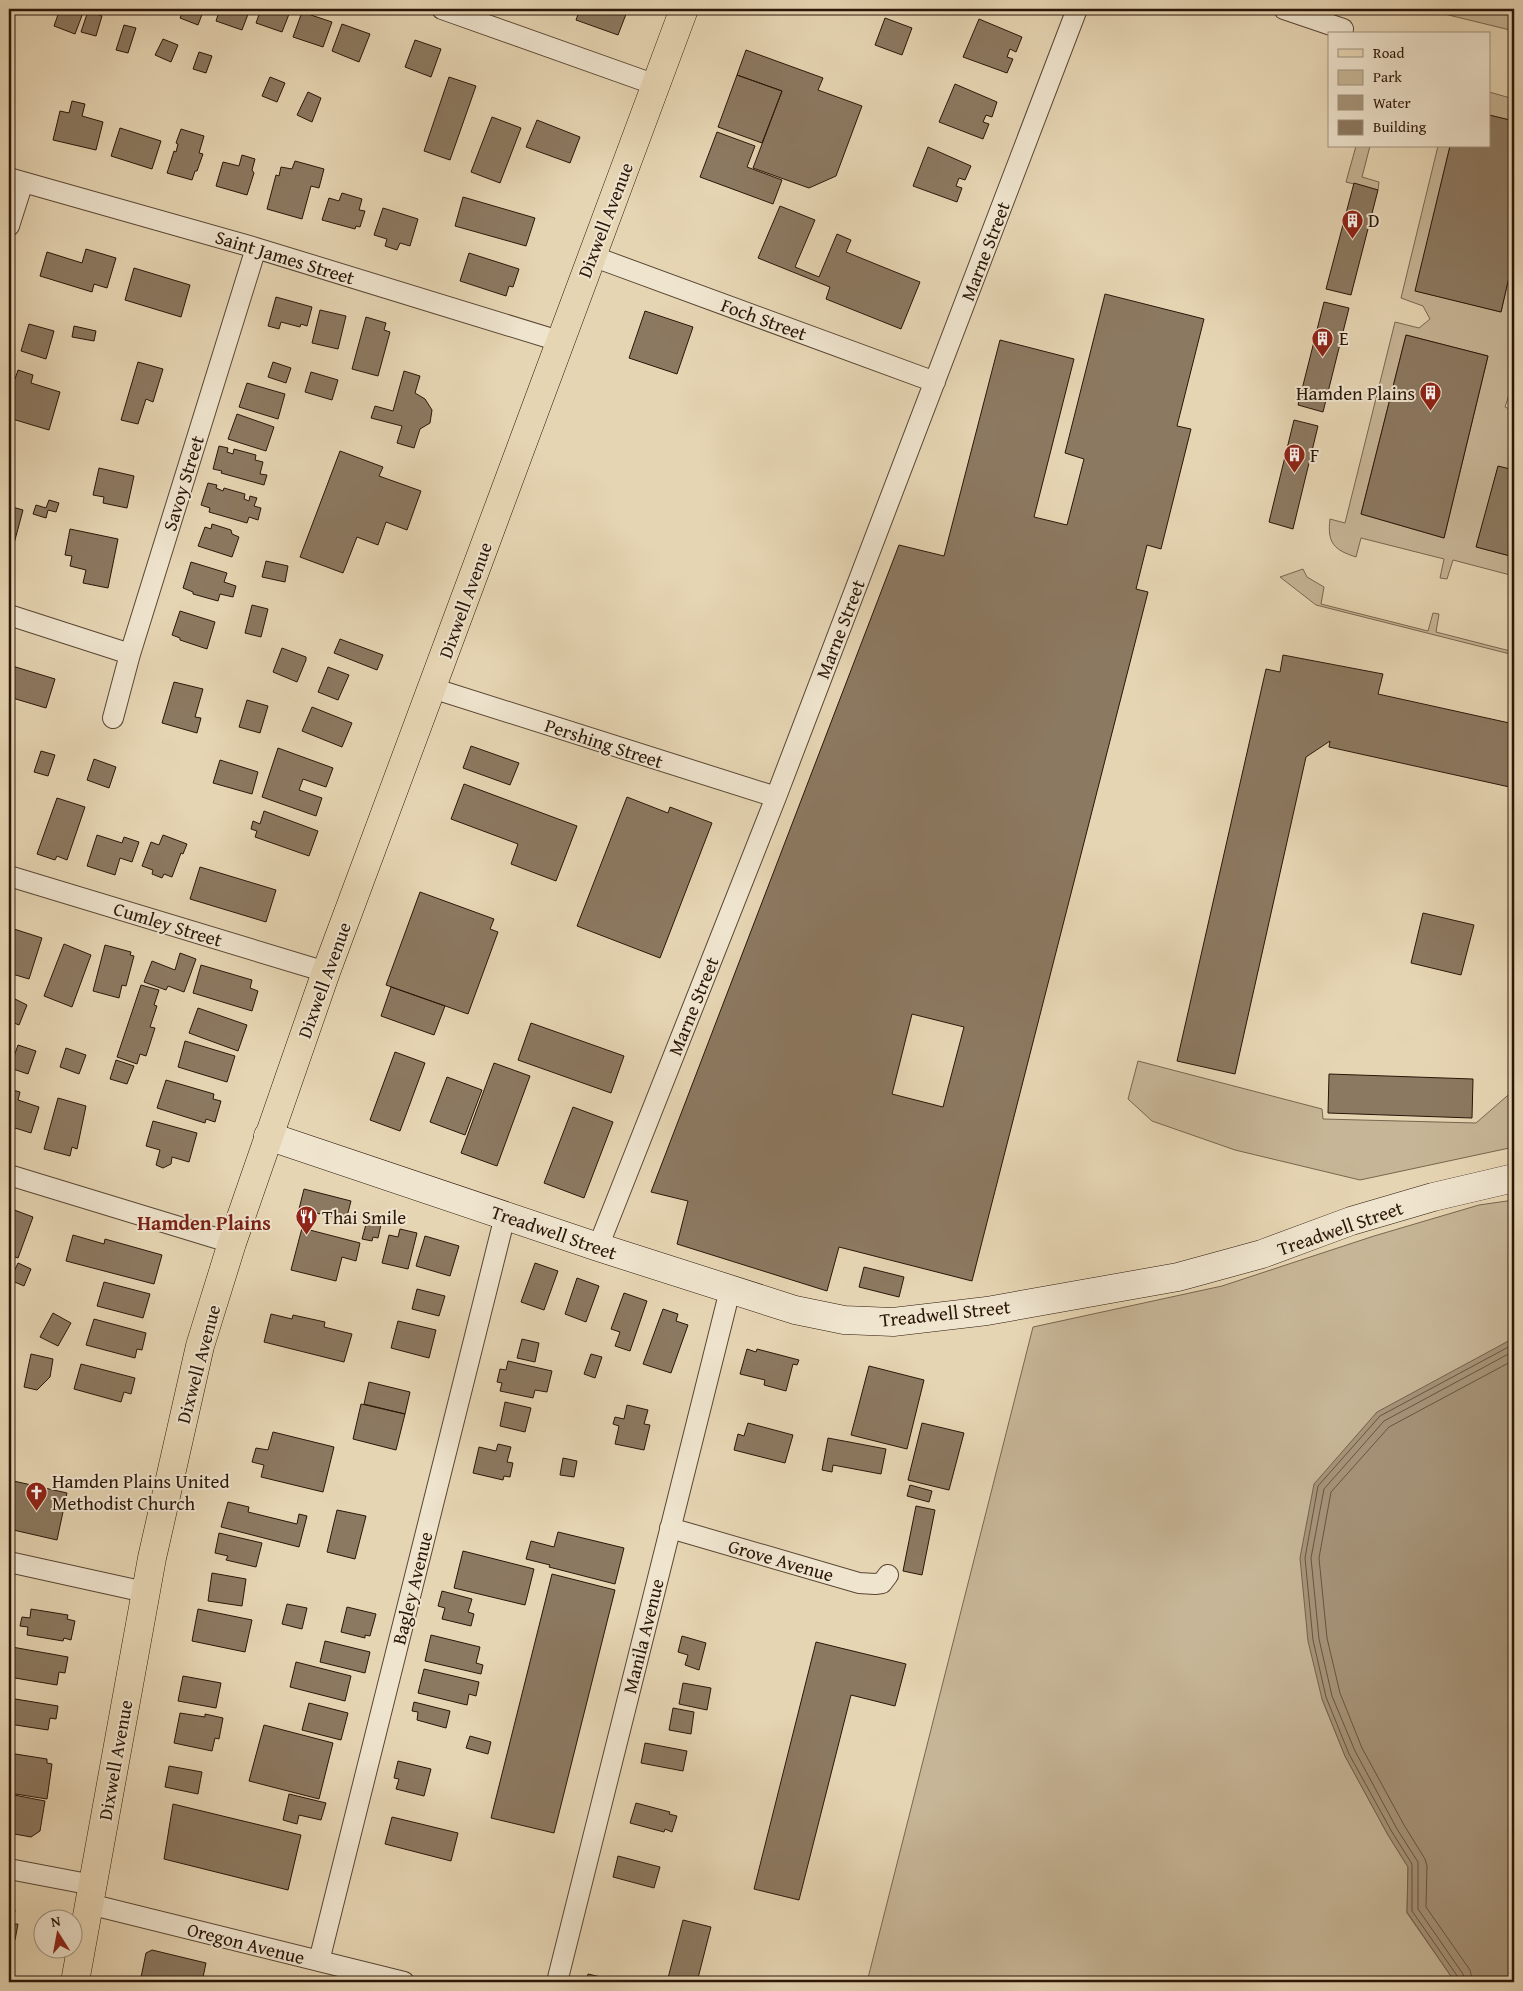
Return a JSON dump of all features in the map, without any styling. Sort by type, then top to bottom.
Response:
[{"type":"main road","name":"Dixwell Avenue","points":[[75,1982],[145,1592],[200,1346],[268,1136],[326,972],[559,340],[684,9]]},
{"type":"street","points":[[442,9],[656,85]]},
{"type":"street","name":"Marne Street","points":[[598,1247],[776,797],[1077,9]]},
{"type":"street","points":[[1284,9],[1343,29]]},
{"type":"street","points":[[9,226],[16,180]]},
{"type":"street","name":"Saint James Street","points":[[16,180],[256,248],[559,340]]},
{"type":"street","name":"Savoy Street","points":[[113,718],[130,654],[256,248]]},
{"type":"street","name":"Foch Street","points":[[592,256],[935,382]]},
{"type":"street","points":[[9,615],[130,654]]},
{"type":"street","name":"Pershing Street","points":[[432,688],[776,797]]},
{"type":"street","name":"Cumley Street","points":[[9,876],[326,972]]},
{"type":"street","name":"Treadwell Street","points":[[268,1136],[598,1247],[795,1310],[844,1320],[893,1322],[987,1311],[1136,1286],[1216,1268],[1271,1251],[1351,1222],[1433,1197],[1514,1178]]},
{"type":"street","points":[[9,1175],[232,1243]]},
{"type":"street","name":"Bagley Avenue","points":[[319,1961],[505,1216]]},
{"type":"street","name":"Manila Avenue","points":[[557,1982],[730,1290]]},
{"type":"street","name":"Grove Avenue","points":[[670,1528],[859,1583],[882,1583],[888,1575]]},
{"type":"street","points":[[9,1562],[145,1592]]},
{"type":"street","name":"Oregon Avenue","points":[[9,1869],[319,1961],[404,1982]]},
{"type":"green space","points":[[1424,9],[1485,9],[1514,16],[1514,31]]},
{"type":"green space","points":[[1490,92],[1514,99],[1514,121],[1490,115]]},
{"type":"green space","points":[[1355,148],[1369,148],[1362,177],[1379,182],[1378,190],[1346,182]]},
{"type":"green space","points":[[1438,148],[1450,148],[1416,291],[1501,312],[1514,255],[1514,390],[1511,389],[1505,407],[1514,411],[1514,470],[1498,467],[1477,547],[1514,557],[1514,576],[1453,560],[1447,579],[1440,578],[1444,559],[1361,538],[1356,557],[1337,548],[1331,540],[1330,519],[1345,523],[1395,322],[1419,328],[1430,319],[1423,306],[1401,298]],"holes":[[[1406,335],[1488,356],[1444,538],[1361,514]]]},
{"type":"green space","points":[[1303,569],[1307,577],[1324,587],[1321,604],[1428,631],[1433,613],[1439,614],[1436,632],[1514,652],[1514,655],[1316,605],[1280,577]]},
{"type":"green space","points":[[1138,1061],[1322,1109],[1323,1119],[1476,1123],[1514,1090],[1514,1147],[1360,1180],[1235,1150],[1152,1121],[1128,1099]]},
{"type":"green space","points":[[1514,1200],[1514,1338],[1484,1355],[1322,1699],[1345,1756],[1388,1835],[1408,1867],[1407,1913],[1455,1982],[867,1982],[1033,1327],[1222,1286],[1374,1236],[1479,1205]]},
{"type":"water","points":[[1514,1338],[1514,1982],[1455,1982],[1407,1912],[1408,1867],[1388,1835],[1345,1756],[1322,1699],[1308,1641],[1300,1558],[1314,1484],[1377,1412]]},
{"type":"building","points":[[60,9],[84,10],[75,34],[54,26]]},
{"type":"building","points":[[184,9],[204,9],[198,25],[180,18]]},
{"type":"building","points":[[220,9],[250,9],[242,30],[216,21]]},
{"type":"building","points":[[261,9],[291,9],[282,32],[256,23]]},
{"type":"building","points":[[580,9],[628,9],[618,35],[576,20]]},
{"type":"building","points":[[88,11],[102,16],[96,36],[81,32]]},
{"type":"building","points":[[302,12],[332,22],[323,47],[293,37]]},
{"type":"building","points":[[885,18],[912,28],[902,55],[875,45]]},
{"type":"building","points":[[979,19],[1022,37],[1016,52],[1010,49],[1007,57],[1013,59],[1007,73],[963,57]]},
{"type":"building","points":[[342,24],[370,34],[359,62],[332,51]]},
{"type":"building","points":[[124,25],[136,28],[128,53],[116,50]]},
{"type":"building","points":[[163,39],[178,45],[171,62],[155,55]]},
{"type":"building","points":[[415,40],[441,49],[431,77],[405,67]]},
{"type":"building","points":[[746,50],[823,78],[818,90],[862,106],[836,176],[809,188],[753,168],[782,91],[737,75]]},
{"type":"building","points":[[199,52],[212,56],[206,73],[193,69]]},
{"type":"building","points":[[737,75],[782,91],[762,143],[718,127]]},
{"type":"building","points":[[270,77],[285,83],[277,102],[262,96]]},
{"type":"building","points":[[449,77],[476,86],[450,160],[424,151]]},
{"type":"building","points":[[955,84],[997,102],[992,117],[986,115],[983,122],[989,124],[983,139],[939,122]]},
{"type":"building","points":[[308,92],[321,98],[312,122],[297,115]]},
{"type":"building","points":[[72,101],[85,104],[82,116],[103,122],[96,150],[53,140],[60,111],[69,113]]},
{"type":"building","points":[[1490,115],[1514,121],[1514,255],[1501,312],[1415,291],[1450,148],[1490,148]]},
{"type":"building","points":[[492,117],[521,128],[500,183],[471,172]]},
{"type":"building","points":[[537,120],[580,137],[570,163],[526,147]]},
{"type":"building","points":[[120,128],[161,141],[152,169],[111,156]]},
{"type":"building","points":[[181,129],[204,136],[199,153],[203,154],[192,180],[167,173],[174,151],[176,152],[178,144],[176,143]]},
{"type":"building","points":[[717,132],[755,146],[747,167],[782,180],[773,204],[700,177]]},
{"type":"building","points":[[928,147],[971,166],[965,180],[959,178],[956,186],[962,188],[957,202],[913,186]]},
{"type":"building","points":[[242,155],[255,159],[252,170],[254,173],[247,195],[216,186],[223,162],[239,166]]},
{"type":"building","points":[[295,161],[324,169],[319,188],[311,186],[302,219],[267,209],[276,175],[279,176],[281,167],[292,169]]},
{"type":"building","name":"D","points":[[1354,183],[1378,190],[1351,295],[1326,289]]},
{"type":"building","points":[[342,193],[362,199],[359,210],[365,211],[360,227],[356,226],[355,229],[322,220],[329,198],[339,201]]},
{"type":"building","points":[[463,197],[535,218],[526,246],[455,226]]},
{"type":"building","points":[[780,206],[815,220],[795,267],[819,277],[837,234],[851,240],[846,252],[920,282],[901,329],[826,299],[830,287],[758,258]]},
{"type":"building","points":[[383,208],[418,219],[410,246],[400,243],[397,250],[385,246],[387,239],[374,235]]},
{"type":"building","points":[[86,249],[116,258],[107,288],[94,284],[92,292],[40,276],[47,252],[82,263]]},
{"type":"building","points":[[469,253],[519,269],[513,287],[509,286],[506,296],[460,281]]},
{"type":"building","points":[[134,268],[190,285],[181,317],[125,300]]},
{"type":"building","points":[[1105,294],[1204,319],[1177,426],[1191,429],[1161,549],[1147,545],[1136,589],[1148,592],[972,1281],[839,1247],[827,1291],[677,1244],[688,1201],[651,1192],[899,545],[944,556],[1000,340],[1074,359],[1034,517],[1067,525],[1084,459],[1065,453]],"holes":[[[912,1014],[964,1027],[943,1107],[892,1094]]]},
{"type":"building","points":[[276,297],[312,307],[307,326],[301,324],[300,327],[281,322],[279,329],[268,326]]},
{"type":"building","name":"E","points":[[1324,302],[1349,308],[1323,412],[1298,405]]},
{"type":"building","points":[[320,310],[346,316],[338,349],[312,343]]},
{"type":"building","points":[[645,311],[693,327],[677,374],[629,358]]},
{"type":"building","points":[[366,317],[386,323],[384,330],[390,332],[378,376],[352,369]]},
{"type":"building","points":[[29,324],[54,331],[46,359],[21,351]]},
{"type":"building","points":[[74,326],[96,331],[94,341],[72,337]]},
{"type":"building","name":"Hamden Plains","points":[[1406,335],[1488,356],[1444,538],[1361,514]]},
{"type":"building","points":[[138,362],[163,369],[153,402],[146,399],[138,424],[121,420]]},
{"type":"building","points":[[273,362],[291,368],[286,383],[268,377]]},
{"type":"building","points":[[18,370],[33,375],[31,383],[60,392],[49,430],[9,418],[9,391]]},
{"type":"building","points":[[404,371],[420,376],[415,393],[425,399],[432,410],[430,423],[420,429],[414,448],[397,443],[402,426],[371,418],[375,406],[393,411]]},
{"type":"building","points":[[311,372],[338,380],[332,400],[305,392]]},
{"type":"building","points":[[247,383],[285,394],[278,419],[239,407]]},
{"type":"building","points":[[237,414],[274,427],[266,451],[228,439]]},
{"type":"building","name":"F","points":[[1294,420],[1318,426],[1293,529],[1269,522]]},
{"type":"building","points":[[219,446],[228,448],[227,452],[233,454],[234,449],[256,455],[255,460],[263,462],[260,474],[267,475],[264,485],[213,469]]},
{"type":"building","points":[[340,451],[383,467],[379,476],[421,491],[407,530],[386,522],[378,545],[357,537],[343,573],[300,557]]},
{"type":"building","points":[[1498,466],[1514,470],[1514,557],[1476,547]]},
{"type":"building","points":[[99,468],[134,476],[127,508],[103,503],[104,497],[93,495]]},
{"type":"building","points":[[208,483],[217,485],[216,488],[223,491],[224,488],[245,494],[244,499],[249,501],[250,496],[257,498],[254,506],[261,508],[258,520],[249,517],[247,523],[209,512],[210,508],[201,505]]},
{"type":"building","points":[[49,500],[59,503],[56,512],[48,510],[46,518],[33,514],[36,505],[46,508]]},
{"type":"building","points":[[9,506],[23,510],[12,551],[9,550]]},
{"type":"building","points":[[212,524],[231,530],[232,534],[239,537],[232,557],[198,546],[205,527],[211,529]]},
{"type":"building","points":[[70,529],[118,539],[108,588],[83,583],[86,570],[70,566],[72,556],[65,555]]},
{"type":"building","points":[[266,561],[288,566],[285,582],[262,577]]},
{"type":"building","points":[[191,562],[227,573],[224,582],[236,586],[233,597],[220,594],[218,601],[193,594],[193,592],[183,588]]},
{"type":"building","points":[[252,605],[268,609],[261,637],[245,633]]},
{"type":"building","points":[[180,611],[215,622],[207,649],[180,640],[180,638],[172,635]]},
{"type":"building","points":[[340,639],[383,655],[377,670],[334,653]]},
{"type":"building","points":[[282,648],[306,657],[297,682],[273,672]]},
{"type":"building","points":[[1283,655],[1383,674],[1378,694],[1514,724],[1514,788],[1329,747],[1330,741],[1306,757],[1235,1074],[1177,1061],[1266,669],[1280,672]]},
{"type":"building","points":[[9,665],[55,679],[46,708],[9,697]]},
{"type":"building","points":[[328,667],[349,675],[338,700],[318,692]]},
{"type":"building","points":[[174,682],[203,689],[195,717],[201,718],[197,733],[162,723]]},
{"type":"building","points":[[247,700],[268,706],[260,733],[239,727]]},
{"type":"building","points":[[312,707],[352,723],[342,747],[302,731]]},
{"type":"building","points":[[471,746],[519,763],[510,785],[463,768]]},
{"type":"building","points":[[278,748],[333,768],[326,787],[303,779],[299,790],[322,798],[316,816],[262,797]]},
{"type":"building","points":[[41,751],[55,755],[48,776],[34,772]]},
{"type":"building","points":[[94,759],[116,767],[109,788],[87,780]]},
{"type":"building","points":[[220,760],[258,772],[252,794],[213,783]]},
{"type":"building","points":[[464,784],[577,826],[556,881],[511,864],[518,844],[451,819]]},
{"type":"building","points":[[627,797],[668,813],[670,807],[712,823],[660,958],[577,926]]},
{"type":"building","points":[[57,798],[85,807],[67,860],[57,856],[55,860],[37,854]]},
{"type":"building","points":[[264,811],[318,831],[309,856],[255,837],[257,831],[251,829],[253,821],[260,824]]},
{"type":"building","points":[[97,835],[122,843],[124,837],[139,842],[132,862],[120,858],[115,875],[87,866]]},
{"type":"building","points":[[163,835],[187,844],[183,854],[181,853],[172,877],[164,874],[162,878],[152,874],[153,870],[142,866],[151,842],[159,845]]},
{"type":"building","points":[[200,867],[276,890],[266,922],[190,899]]},
{"type":"building","points":[[420,892],[494,919],[490,929],[498,932],[468,1014],[386,985]]},
{"type":"building","points":[[1423,913],[1474,925],[1461,975],[1411,963]]},
{"type":"building","points":[[14,929],[42,938],[29,979],[9,973],[9,945]]},
{"type":"building","points":[[64,944],[91,955],[72,1007],[44,996]]},
{"type":"building","points":[[105,945],[131,952],[130,955],[134,956],[126,986],[122,985],[119,998],[93,991]]},
{"type":"building","points":[[180,953],[196,959],[184,992],[168,986],[166,990],[144,982],[152,961],[175,970]]},
{"type":"building","points":[[201,965],[252,980],[250,988],[258,991],[252,1011],[193,993]]},
{"type":"building","points":[[141,985],[159,990],[154,1005],[157,1006],[150,1027],[155,1028],[146,1056],[140,1054],[137,1064],[117,1057]]},
{"type":"building","points":[[391,987],[445,1006],[434,1035],[381,1016]]},
{"type":"building","points":[[15,999],[27,1005],[19,1025],[9,1021],[9,1013]]},
{"type":"building","points":[[198,1008],[247,1025],[238,1051],[189,1033]]},
{"type":"building","points":[[531,1023],[624,1056],[611,1093],[518,1060]]},
{"type":"building","points":[[185,1041],[235,1056],[227,1082],[178,1067]]},
{"type":"building","points":[[18,1045],[36,1051],[28,1074],[10,1068]]},
{"type":"building","points":[[66,1048],[86,1055],[79,1074],[60,1067]]},
{"type":"building","points":[[395,1052],[425,1063],[400,1131],[370,1120]]},
{"type":"building","points":[[116,1060],[134,1066],[127,1084],[110,1079]]},
{"type":"building","points":[[494,1063],[530,1076],[497,1166],[461,1153]]},
{"type":"building","points":[[1329,1074],[1473,1079],[1472,1118],[1328,1113]]},
{"type":"building","points":[[447,1077],[482,1090],[465,1135],[430,1122]]},
{"type":"building","points":[[166,1080],[214,1094],[213,1099],[221,1101],[215,1122],[206,1119],[205,1123],[157,1108]]},
{"type":"building","points":[[9,1089],[20,1092],[18,1100],[39,1107],[31,1133],[15,1128],[14,1132],[9,1131]]},
{"type":"building","points":[[58,1098],[86,1106],[77,1149],[72,1147],[70,1156],[44,1149]]},
{"type":"building","points":[[573,1107],[613,1122],[584,1198],[544,1183]]},
{"type":"building","points":[[153,1121],[197,1133],[189,1162],[172,1157],[171,1164],[163,1168],[156,1165],[160,1150],[146,1146]]},
{"type":"building","points":[[304,1189],[351,1201],[346,1220],[299,1209]]},
{"type":"building","points":[[9,1208],[33,1217],[18,1258],[9,1255]]},
{"type":"building","points":[[368,1217],[382,1220],[378,1238],[373,1237],[372,1241],[362,1239]]},
{"type":"building","points":[[302,1228],[360,1243],[356,1261],[342,1257],[336,1281],[291,1270]]},
{"type":"building","points":[[400,1229],[417,1233],[408,1269],[382,1263],[389,1235],[398,1237]]},
{"type":"building","points":[[73,1235],[104,1244],[105,1239],[162,1255],[154,1284],[66,1261]]},
{"type":"building","points":[[425,1236],[459,1246],[450,1276],[416,1266]]},
{"type":"building","points":[[18,1263],[31,1269],[24,1286],[10,1280]]},
{"type":"building","points":[[535,1263],[558,1271],[544,1310],[521,1302]]},
{"type":"building","points":[[864,1267],[904,1277],[899,1297],[859,1287]]},
{"type":"building","points":[[577,1278],[599,1286],[586,1322],[565,1314]]},
{"type":"building","points":[[104,1282],[150,1294],[143,1318],[97,1306]]},
{"type":"building","points":[[417,1289],[445,1296],[439,1316],[412,1309]]},
{"type":"building","points":[[624,1293],[647,1301],[630,1351],[615,1346],[620,1332],[611,1329]]},
{"type":"building","points":[[663,1309],[678,1314],[676,1321],[688,1325],[671,1373],[643,1364]]},
{"type":"building","points":[[53,1313],[71,1323],[58,1346],[40,1337]]},
{"type":"building","points":[[271,1314],[292,1319],[293,1315],[325,1322],[324,1327],[352,1334],[344,1362],[264,1342]]},
{"type":"building","points":[[94,1319],[146,1333],[142,1350],[137,1349],[135,1358],[86,1345]]},
{"type":"building","points":[[398,1321],[436,1330],[429,1358],[391,1348]]},
{"type":"building","points":[[522,1339],[539,1343],[535,1362],[517,1358]]},
{"type":"building","points":[[747,1349],[756,1352],[757,1349],[799,1360],[797,1365],[793,1364],[786,1391],[764,1385],[765,1380],[740,1374]]},
{"type":"building","points":[[31,1354],[53,1359],[50,1377],[37,1390],[24,1387]]},
{"type":"building","points":[[591,1354],[602,1357],[595,1378],[584,1374]]},
{"type":"building","points":[[508,1361],[552,1371],[547,1392],[535,1390],[533,1398],[500,1391],[502,1383],[497,1382],[500,1369],[506,1370]]},
{"type":"building","points":[[81,1364],[135,1378],[131,1394],[124,1392],[121,1402],[74,1389]]},
{"type":"building","points":[[869,1366],[924,1380],[907,1449],[851,1435]]},
{"type":"building","points":[[369,1382],[410,1392],[405,1414],[364,1404]]},
{"type":"building","points":[[505,1402],[531,1408],[525,1432],[500,1426]]},
{"type":"building","points":[[361,1404],[405,1414],[396,1450],[353,1439]]},
{"type":"building","points":[[627,1405],[648,1410],[644,1424],[650,1425],[644,1450],[615,1444],[619,1426],[613,1424],[615,1417],[624,1419]]},
{"type":"building","points":[[748,1423],[793,1435],[785,1463],[734,1450],[738,1434],[744,1436]]},
{"type":"building","points":[[922,1423],[964,1433],[949,1490],[908,1480]]},
{"type":"building","points":[[273,1432],[334,1447],[323,1492],[261,1477],[264,1465],[252,1462],[256,1448],[268,1450]]},
{"type":"building","points":[[828,1438],[886,1449],[881,1474],[833,1465],[832,1472],[822,1470]]},
{"type":"building","points":[[498,1444],[511,1447],[507,1462],[513,1463],[510,1477],[504,1476],[503,1480],[473,1473],[479,1447],[496,1451]]},
{"type":"building","points":[[563,1458],[577,1461],[574,1477],[560,1475]]},
{"type":"building","name":"Hamden Plains United Methodist Church","points":[[9,1480],[67,1493],[57,1540],[9,1529]]},
{"type":"building","points":[[910,1485],[932,1491],[929,1502],[907,1496]]},
{"type":"building","points":[[228,1502],[249,1507],[248,1512],[297,1524],[299,1514],[307,1516],[299,1547],[221,1527]]},
{"type":"building","points":[[916,1506],[935,1510],[922,1575],[903,1571]]},
{"type":"building","points":[[337,1510],[366,1516],[355,1559],[327,1552]]},
{"type":"building","points":[[558,1532],[624,1548],[615,1584],[526,1559],[531,1541],[554,1547]]},
{"type":"building","points":[[219,1533],[262,1543],[256,1567],[226,1560],[228,1556],[215,1553]]},
{"type":"building","points":[[463,1551],[534,1569],[525,1605],[454,1588]]},
{"type":"building","points":[[212,1573],[246,1579],[242,1606],[208,1601]]},
{"type":"building","points":[[552,1574],[615,1590],[554,1833],[491,1818]]},
{"type":"building","points":[[442,1591],[472,1599],[468,1612],[474,1614],[471,1626],[442,1619],[445,1608],[438,1606]]},
{"type":"building","points":[[287,1604],[307,1608],[302,1629],[282,1624]]},
{"type":"building","points":[[347,1607],[376,1614],[370,1636],[365,1635],[365,1638],[341,1632]]},
{"type":"building","points":[[31,1609],[68,1615],[67,1619],[75,1621],[71,1640],[64,1638],[63,1641],[27,1635],[28,1627],[20,1626],[22,1617],[30,1618]]},
{"type":"building","points":[[198,1609],[252,1620],[245,1652],[192,1641]]},
{"type":"building","points":[[431,1635],[480,1647],[476,1663],[483,1665],[481,1674],[425,1661]]},
{"type":"building","points":[[682,1636],[706,1643],[699,1670],[685,1665],[688,1655],[678,1652]]},
{"type":"building","points":[[325,1641],[370,1652],[365,1673],[320,1662]]},
{"type":"building","points":[[816,1642],[906,1664],[895,1706],[851,1695],[799,1900],[754,1889]]},
{"type":"building","points":[[12,1647],[68,1657],[65,1673],[59,1672],[57,1685],[9,1677]]},
{"type":"building","points":[[296,1662],[351,1676],[345,1701],[290,1687]]},
{"type":"building","points":[[424,1669],[479,1682],[476,1696],[469,1694],[467,1705],[418,1693]]},
{"type":"building","points":[[183,1676],[221,1683],[216,1708],[178,1701]]},
{"type":"building","points":[[683,1683],[711,1688],[707,1710],[679,1704]]},
{"type":"building","points":[[9,1698],[58,1706],[56,1719],[50,1718],[48,1730],[9,1724]]},
{"type":"building","points":[[414,1702],[450,1711],[446,1728],[417,1720],[418,1712],[412,1711]]},
{"type":"building","points":[[309,1703],[348,1713],[341,1740],[302,1730]]},
{"type":"building","points":[[673,1708],[694,1712],[691,1734],[669,1730]]},
{"type":"building","points":[[180,1713],[205,1717],[205,1714],[223,1718],[219,1739],[215,1738],[212,1751],[174,1743]]},
{"type":"building","points":[[264,1725],[333,1743],[319,1799],[249,1781]]},
{"type":"building","points":[[470,1736],[491,1742],[488,1754],[466,1748]]},
{"type":"building","points":[[645,1743],[687,1751],[683,1771],[641,1763]]},
{"type":"building","points":[[9,1753],[47,1759],[47,1763],[52,1764],[47,1799],[9,1793]]},
{"type":"building","points":[[398,1761],[431,1769],[424,1796],[396,1789],[399,1779],[394,1778]]},
{"type":"building","points":[[169,1766],[202,1772],[198,1794],[165,1787]]},
{"type":"building","points":[[9,1794],[45,1801],[40,1831],[31,1837],[9,1833]]},
{"type":"building","points":[[289,1794],[326,1803],[321,1820],[299,1815],[297,1824],[283,1820]]},
{"type":"building","points":[[636,1803],[670,1812],[669,1814],[677,1816],[672,1832],[665,1829],[664,1832],[630,1823]]},
{"type":"building","points":[[173,1804],[301,1835],[288,1890],[164,1859]]},
{"type":"building","points":[[392,1817],[458,1833],[451,1861],[385,1844]]},
{"type":"building","points":[[618,1856],[660,1867],[654,1888],[613,1877]]},
{"type":"building","points":[[9,1903],[12,1904],[11,1909],[15,1910],[13,1924],[18,1924],[15,1940],[9,1939]]},
{"type":"building","points":[[683,1920],[711,1927],[697,1982],[667,1982]]},
{"type":"building","points":[[152,1950],[206,1963],[202,1982],[140,1982],[146,1953]]},
{"type":"building","points":[[588,1974],[622,1982],[586,1982]]},
{"type":"place","name":"D","points":[[1352,239]]},
{"type":"place","name":"E","points":[[1323,357]]},
{"type":"place","name":"Hamden Plains","points":[[1431,412]]},
{"type":"place","name":"F","points":[[1294,474]]},
{"type":"place","name":"Thai Smile","points":[[306,1236]]},
{"type":"place","name":"Hamden Plains United Methodist Church","points":[[36,1511]]},
{"type":"district","name":"Hamden Plains","points":[[204,1223]]}]
